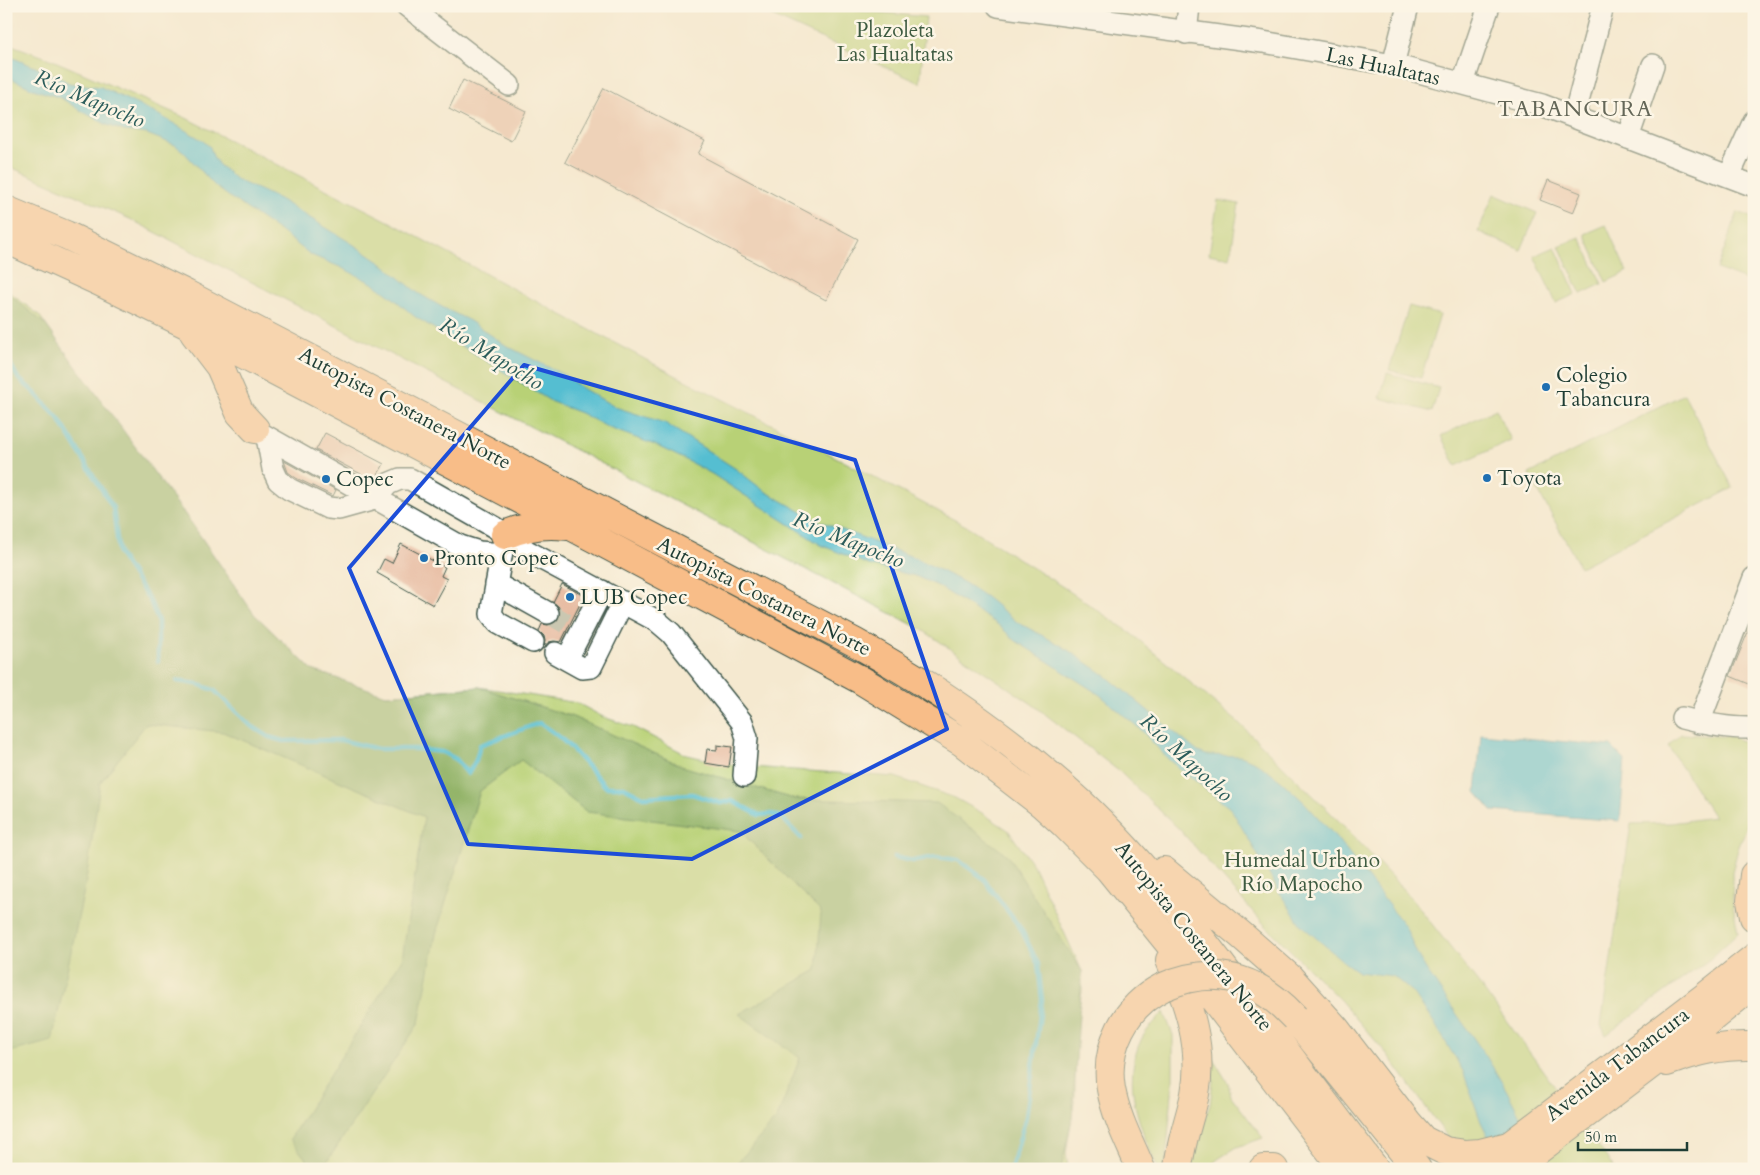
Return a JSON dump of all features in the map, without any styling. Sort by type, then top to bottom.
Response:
[{"type":"main road","name":"Autopista Costanera Norte","points":[[6,210],[74,239],[186,294],[873,652],[986,724],[1044,771],[1108,830],[1150,875],[1181,913],[1375,1169]]},
{"type":"main road","name":"Autopista Costanera Norte","points":[[6,239],[186,324],[573,526],[861,680],[962,742],[1013,780],[1064,824],[1109,869],[1203,985],[1344,1169]]},
{"type":"main road","points":[[186,324],[220,367],[240,413],[261,433]]},
{"type":"main road","points":[[503,545],[527,526],[540,524],[573,526]]},
{"type":"main road","points":[[1108,830],[1146,856],[1266,956],[1313,1003],[1417,1134],[1430,1145],[1445,1151],[1466,1154],[1480,1153],[1510,1158]]},
{"type":"main road","points":[[1754,875],[1751,891],[1754,917]]},
{"type":"main road","points":[[1152,920],[1168,954],[1184,997],[1198,1049],[1196,1086],[1180,1150],[1178,1169]]},
{"type":"main road","name":"Avenida Tabancura","points":[[1479,1169],[1510,1158],[1632,1070],[1718,987],[1753,967]]},
{"type":"main road","points":[[1140,1169],[1113,1099],[1110,1073],[1111,1057],[1118,1032],[1131,1011],[1146,996],[1162,986],[1198,976],[1222,976],[1247,981],[1268,993],[1294,1018],[1417,1169]]},
{"type":"main road","points":[[1203,985],[1263,1088],[1321,1169]]},
{"type":"main road","points":[[1632,1070],[1704,1050],[1733,1046],[1754,1046]]},
{"type":"main road","points":[[1263,1169],[1274,1169]]},
{"type":"street","points":[[407,6],[509,84]]},
{"type":"street","name":"Las Hualtatas","points":[[998,6],[1115,15],[1186,33],[1263,42],[1393,64],[1542,105],[1754,186]]},
{"type":"street","points":[[1186,33],[1189,6]]},
{"type":"street","points":[[1393,64],[1408,6]]},
{"type":"street","points":[[1463,83],[1488,6]]},
{"type":"street","points":[[1574,118],[1603,6]]},
{"type":"street","points":[[1628,138],[1653,65]]},
{"type":"street","points":[[1729,176],[1754,121]]},
{"type":"street","points":[[261,433],[275,475],[283,485],[323,507],[333,509],[375,498],[388,484],[400,479],[410,479],[496,528],[503,545],[491,611],[492,617],[498,623],[533,642]]},
{"type":"street","points":[[261,433],[460,546],[479,552],[503,545],[527,551],[657,621],[671,633],[742,722],[747,738],[744,776]]},
{"type":"street","points":[[1750,731],[1690,720],[1754,578]]},
{"type":"street","points":[[496,584],[548,613]]},
{"type":"street","points":[[602,591],[575,629],[561,656],[585,668],[592,665],[623,602]]},
{"type":"highlighted area","points":[[524,365],[855,460],[947,729],[692,859],[468,844],[349,568]]},
{"type":"green space","name":"Plazoleta Las Hualtatas","points":[[750,6],[812,6],[926,17],[920,83]]},
{"type":"green space","name":"Humedal Urbano Río Mapocho","points":[[6,43],[50,59],[186,118],[392,223],[671,373],[970,528],[1128,631],[1239,723],[1345,827],[1413,900],[1486,993],[1615,1169],[1471,1169],[1387,1054],[1341,1001],[1262,922],[1180,830],[1120,772],[1032,704],[921,629],[130,219],[6,165]]},
{"type":"green space","points":[[1494,194],[1537,213],[1521,250],[1478,232]]},
{"type":"green space","points":[[1218,200],[1239,204],[1230,258],[1209,254]]},
{"type":"green space","points":[[1738,212],[1754,218],[1754,283],[1717,269]]},
{"type":"green space","points":[[1606,225],[1627,272],[1606,282],[1585,234]]},
{"type":"green space","points":[[1580,237],[1602,284],[1581,294],[1559,246]]},
{"type":"green space","points":[[1555,247],[1576,294],[1556,303],[1534,256]]},
{"type":"green space","points":[[6,290],[39,315],[105,408],[192,524],[254,614],[312,670],[386,695],[479,687],[577,703],[603,717],[633,727],[687,755],[736,766],[895,777],[955,798],[1008,830],[1033,865],[1082,971],[1082,992],[1076,1021],[1075,1096],[1066,1153],[1068,1169],[6,1169]]},
{"type":"green space","points":[[6,292],[45,324],[192,524],[254,614],[312,670],[386,695],[479,687],[573,717],[685,767],[794,799],[937,803],[1007,855],[1082,971],[1072,1119],[1061,1169],[729,1169],[739,1161],[777,1118],[800,1058],[739,1014],[817,970],[821,912],[740,831],[587,812],[521,760],[480,791],[436,934],[419,1023],[322,1169],[314,1169],[290,1139],[402,959],[424,817],[223,732],[146,724],[100,783],[86,881],[52,1041],[6,1053]]},
{"type":"green space","points":[[1409,306],[1440,315],[1421,378],[1389,370]]},
{"type":"green space","points":[[1387,373],[1439,388],[1432,412],[1380,398]]},
{"type":"green space","points":[[1684,394],[1733,488],[1580,567],[1529,474]]},
{"type":"green space","points":[[1496,409],[1511,440],[1456,466],[1441,436]]},
{"type":"green space","points":[[1681,734],[1733,737],[1747,743],[1754,749],[1754,808],[1738,849],[1732,872],[1733,905],[1738,933],[1710,959],[1606,1035],[1601,1025],[1631,824],[1671,823],[1714,817],[1668,746]]},
{"type":"green space","points":[[1164,1012],[1173,1035],[1173,1082],[1165,1169],[1158,1169],[1139,1121],[1133,1088],[1133,1071],[1142,1038]]},
{"type":"green space","points":[[1212,1057],[1228,1083],[1231,1096],[1263,1138],[1237,1147],[1218,1159],[1207,1169],[1190,1169],[1198,1138],[1210,1105],[1213,1080]]},
{"type":"water","name":"Río Mapocho","points":[[6,55],[57,76],[69,83],[101,87],[161,116],[202,140],[210,147],[219,165],[237,180],[279,199],[351,243],[384,265],[418,293],[470,321],[507,346],[564,375],[615,407],[665,423],[736,469],[763,490],[814,519],[918,559],[965,583],[1017,622],[1062,646],[1105,675],[1198,752],[1206,755],[1241,756],[1257,763],[1304,802],[1335,836],[1405,926],[1418,956],[1486,1056],[1507,1091],[1547,1169],[1510,1169],[1481,1122],[1463,1071],[1433,1021],[1412,992],[1393,976],[1358,972],[1301,925],[1281,895],[1231,809],[1170,761],[1140,729],[1100,695],[1016,641],[997,624],[938,586],[915,576],[869,565],[821,545],[712,474],[684,459],[552,402],[414,316],[374,284],[311,255],[215,186],[183,151],[175,145],[147,134],[124,131],[107,125],[61,98],[33,89],[6,76]]},
{"type":"water","points":[[1481,734],[1611,746],[1625,760],[1620,821],[1492,811],[1476,792]]},
{"type":"building","points":[[463,80],[526,111],[511,141],[449,109]]},
{"type":"building","points":[[604,88],[705,141],[698,154],[858,239],[826,300],[565,162]]},
{"type":"building","points":[[1548,180],[1581,193],[1573,213],[1540,200]]},
{"type":"building","points":[[325,433],[384,464],[374,481],[316,450]]},
{"type":"building","points":[[284,461],[336,490],[333,496],[296,478],[288,472]]},
{"type":"building","points":[[401,544],[445,567],[441,576],[447,579],[433,605],[377,573],[384,559],[392,563]]},
{"type":"building","points":[[562,584],[584,596],[561,642],[549,642],[544,646],[544,636],[539,631],[542,624],[554,624],[559,619],[559,607],[553,602]]},
{"type":"building","points":[[1754,617],[1754,686],[1730,676]]},
{"type":"building","points":[[717,745],[732,747],[729,767],[705,763],[707,749],[717,750]]},
{"type":"waterway","points":[[6,356],[18,378],[59,419],[113,508],[119,554],[150,601],[158,621],[158,661]]},
{"type":"waterway","points":[[177,681],[197,684],[214,690],[250,725],[269,737],[283,741],[341,740],[378,749],[416,749],[442,752],[456,759],[468,774],[476,760],[480,745],[539,723],[567,744],[606,787],[624,787],[643,797],[692,794],[720,803],[732,801],[759,815],[771,814],[781,817],[801,838]]},
{"type":"waterway","points":[[894,857],[913,861],[936,857],[958,860],[983,878],[1021,929],[1038,964],[1042,1000],[1026,1117],[1011,1169]]},
{"type":"tunnel","points":[[548,613],[569,625]]},
{"type":"place","name":"Colegio Tabancura","points":[[1546,387]]},
{"type":"place","name":"Toyota","points":[[1487,478]]},
{"type":"place","name":"Copec","points":[[326,479]]},
{"type":"place","name":"Pronto Copec","points":[[424,558]]},
{"type":"place","name":"LUB Copec","points":[[570,597]]},
{"type":"district","name":"TABANCURA","points":[[1575,108]]}]
